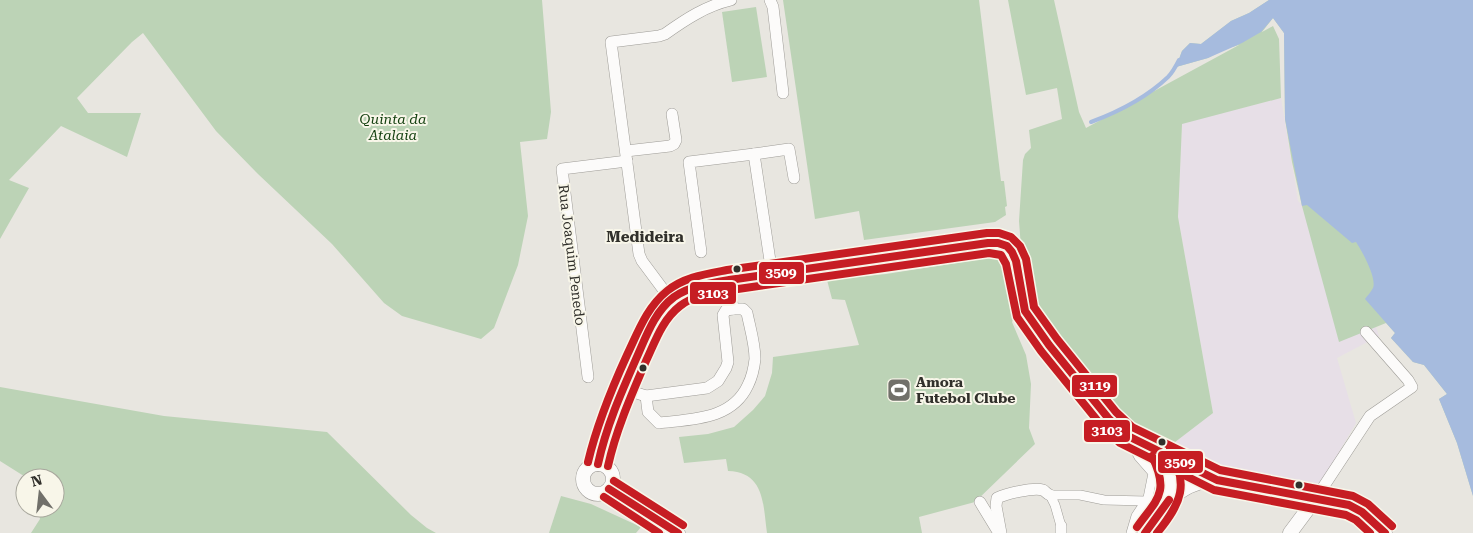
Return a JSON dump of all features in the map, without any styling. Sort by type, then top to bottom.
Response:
[{"type":"street","points":[[671,300],[640,257],[611,42],[665,34],[699,11],[731,0]]},
{"type":"street","points":[[770,0],[773,7],[783,93]]},
{"type":"street","points":[[626,156],[674,144],[676,140],[672,114]]},
{"type":"street","points":[[701,252],[689,162],[789,149],[794,178]]},
{"type":"street","points":[[754,154],[772,274]]},
{"type":"street","name":"Rua Joaquim Penedo","points":[[588,377],[562,169],[626,156]]},
{"type":"street","points":[[598,464],[602,443],[650,328],[658,314],[678,294],[689,288],[729,280],[998,243],[1007,246],[1016,261],[1025,311],[1108,419],[1126,434],[1217,480]]},
{"type":"street","points":[[729,280],[733,309]]},
{"type":"street","points":[[624,388],[646,396],[707,388],[716,383],[725,371],[728,362],[723,315],[726,310],[733,309],[743,309],[747,313],[755,357],[750,381],[738,400],[723,411],[707,417],[660,423],[648,412],[646,396]]},
{"type":"street","points":[[1293,532],[1370,416],[1412,387],[1366,332]]},
{"type":"street","points":[[1126,434],[1139,457],[1153,473],[1148,498],[1136,516],[1131,533]]},
{"type":"street","points":[[1161,452],[1167,462],[1169,471],[1169,500]]},
{"type":"street","points":[[598,464],[607,467],[612,480],[609,489],[605,492],[594,494],[584,484],[583,479],[586,470],[598,464]]},
{"type":"street","points":[[1151,530],[1169,500],[1182,490],[1194,483],[1205,480],[1217,480],[1349,505],[1362,512],[1385,533]]},
{"type":"street","points":[[609,489],[678,533]]},
{"type":"street","points":[[1000,533],[996,506],[997,498],[1008,493],[1035,490],[1042,490],[1050,495],[1055,505],[1061,529]]},
{"type":"street","points":[[1050,495],[1080,495],[1104,500],[1146,501]]},
{"type":"street","points":[[980,502],[1000,533]]},
{"type":"shaded area","points":[[1281,98],[1298,201],[1350,251],[1379,336],[1337,358],[1356,423],[1315,493],[1166,449],[1213,413],[1178,217],[1182,123]]},
{"type":"green space","name":"Quinta da Atalaia","points":[[0,0],[542,0],[551,112],[547,139],[520,142],[528,216],[518,265],[494,328],[481,339],[402,316],[384,303],[332,244],[216,131],[143,33],[77,98],[88,113],[141,113],[127,157],[61,126],[9,180],[29,188],[0,239]]},
{"type":"green space","points":[[783,0],[979,0],[1001,181],[1004,181],[1007,206],[1005,207],[1006,215],[995,222],[864,240],[859,211],[815,219]]},
{"type":"green space","points":[[1008,0],[1054,0],[1079,112],[1086,128],[1239,45],[1225,49],[1208,58],[1176,67],[1182,51],[1190,43],[1201,44],[1231,21],[1249,13],[1269,0],[1436,0],[1473,496],[1457,443],[1439,399],[1447,394],[1424,365],[1413,362],[1391,338],[1395,333],[1386,323],[1339,342],[1292,162],[1285,119],[1284,33],[1273,18],[1262,32],[1273,26],[1279,39],[1281,98],[1182,124],[1178,217],[1213,413],[1166,449],[1120,421],[1046,336],[1049,329],[1048,324],[1038,317],[1031,299],[1022,261],[1019,221],[1023,160],[1025,154],[1031,148],[1029,130],[1062,119],[1057,88],[1026,95]]},
{"type":"green space","points":[[756,7],[767,77],[732,82],[722,12]]},
{"type":"green space","name":"Amora Futebol Clube","points":[[986,248],[997,250],[1004,260],[1018,309],[1012,322],[1026,355],[1031,384],[1029,428],[1035,444],[975,502],[919,517],[922,533],[767,533],[763,501],[756,484],[749,477],[728,471],[726,459],[684,463],[679,437],[708,434],[734,427],[765,396],[772,373],[773,357],[859,345],[845,300],[832,299],[827,280],[886,274],[988,258]]},
{"type":"green space","points":[[0,387],[164,416],[327,432],[411,515],[436,533],[31,533],[40,518],[65,518],[65,468],[15,468],[15,470],[0,461]]},
{"type":"green space","points":[[561,496],[591,504],[641,527],[636,533],[549,533]]},
{"type":"water","points":[[1269,0],[1473,0],[1473,496],[1457,443],[1439,399],[1447,394],[1424,365],[1413,362],[1391,338],[1395,333],[1365,299],[1374,284],[1368,265],[1356,242],[1352,243],[1307,205],[1302,206],[1285,119],[1284,33],[1273,18],[1261,32],[1242,43],[1208,58],[1176,67],[1182,51],[1190,43],[1201,44],[1231,21],[1249,13]]},
{"type":"waterway","points":[[1091,122],[1122,109],[1151,91],[1170,75],[1179,60]]},
{"type":"transit line","name":"3119","points":[[588,462],[605,407],[639,329],[648,312],[660,297],[681,282],[727,270],[987,233],[999,233],[1011,237],[1020,246],[1026,259],[1034,307],[1057,339],[1116,412],[1132,427],[1220,470],[1353,496],[1368,504],[1392,526]]},
{"type":"transit line","name":"3509","points":[[598,464],[614,410],[647,334],[661,310],[680,293],[715,282],[998,243],[1007,246],[1016,261],[1025,311],[1049,345],[1109,419],[1126,435],[1217,480],[1349,505],[1362,512],[1385,533]]},
{"type":"transit line","name":"3103","points":[[608,466],[624,413],[656,339],[668,318],[685,302],[704,295],[724,291],[989,253],[1001,255],[1006,264],[1017,317],[1041,351],[1101,425],[1120,443],[1214,490],[1346,515],[1356,520],[1370,533]]},
{"type":"transit line","name":"3103","points":[[1157,533],[1172,512],[1180,493],[1180,473],[1170,448]]},
{"type":"transit line","name":"3119","points":[[1137,527],[1159,495],[1160,479],[1152,456]]},
{"type":"transit line","name":"3119","points":[[614,481],[683,525]]},
{"type":"transit line","name":"3509","points":[[609,489],[678,533]]},
{"type":"transit line","name":"3103","points":[[604,497],[659,533]]},
{"type":"transit line","name":"3509","points":[[1145,533],[1169,500]]},
{"type":"place","name":"Amora Futebol Clube","points":[[899,390]]},
{"type":"district","name":"Medideira","points":[[645,237]]}]
